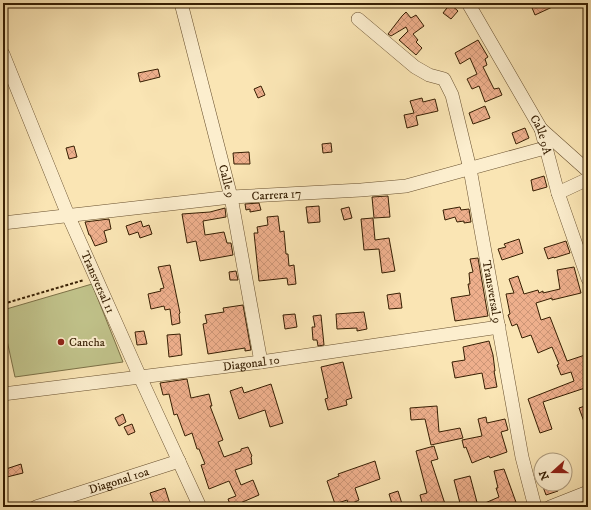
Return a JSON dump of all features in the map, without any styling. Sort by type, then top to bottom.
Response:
[{"type":"street","name":"Calle 9","points":[[181,3],[232,197],[261,362]]},
{"type":"street","name":"Calle 9A","points":[[468,3],[541,129],[558,193],[588,279]]},
{"type":"street","name":"Transversal 9","points":[[358,19],[416,67],[429,75],[444,79],[452,95],[470,169],[522,457],[535,507]]},
{"type":"street","name":"Transversal 11","points":[[3,54],[68,215],[200,507]]},
{"type":"street","points":[[541,129],[588,171]]},
{"type":"street","name":"Carrera 17","points":[[3,223],[232,197],[406,186],[545,148]]},
{"type":"street","points":[[558,193],[588,180]]},
{"type":"street","name":"Diagonal 10","points":[[3,394],[261,362],[499,326]]},
{"type":"street","name":"Diagonal 10a","points":[[36,507],[179,461]]},
{"type":"street","points":[[550,507],[588,492]]},
{"type":"path","points":[[3,304],[96,276]]},
{"type":"green space","name":"Cancha","points":[[92,284],[123,362],[15,377],[3,322],[3,310]]},
{"type":"building","points":[[530,3],[561,3],[535,15]]},
{"type":"building","points":[[450,4],[458,11],[451,19],[443,13]]},
{"type":"building","points":[[406,12],[411,18],[416,15],[424,26],[413,34],[418,40],[416,42],[422,48],[416,55],[399,40],[408,31],[406,27],[391,36],[388,34]]},
{"type":"building","points":[[478,40],[488,57],[485,59],[487,65],[483,67],[494,89],[499,88],[502,95],[485,102],[479,86],[472,89],[467,79],[477,74],[470,58],[460,64],[455,53]]},
{"type":"building","points":[[158,69],[160,77],[140,82],[138,73]]},
{"type":"building","points":[[261,86],[265,95],[258,98],[254,89]]},
{"type":"building","points":[[422,98],[423,102],[435,99],[438,111],[416,116],[418,125],[407,128],[404,115],[414,113],[410,101]]},
{"type":"building","points":[[485,106],[490,118],[473,124],[469,113]]},
{"type":"building","points":[[525,128],[529,138],[516,144],[512,133]]},
{"type":"building","points":[[331,143],[332,152],[323,153],[322,144]]},
{"type":"building","points":[[74,146],[77,157],[69,159],[66,148]]},
{"type":"building","points":[[249,152],[250,164],[234,164],[233,153]]},
{"type":"building","points":[[544,176],[547,187],[533,191],[531,180]]},
{"type":"building","points":[[388,196],[390,217],[374,218],[372,197]]},
{"type":"building","points":[[259,203],[261,210],[250,212],[250,209],[246,210],[245,204]]},
{"type":"building","points":[[319,206],[320,222],[308,223],[306,207]]},
{"type":"building","points":[[349,207],[352,218],[344,220],[341,209]]},
{"type":"building","points":[[460,207],[461,210],[469,209],[471,222],[457,222],[455,217],[445,220],[443,210]]},
{"type":"building","points":[[225,208],[226,217],[203,221],[205,235],[224,232],[227,243],[231,243],[233,255],[200,261],[196,241],[187,243],[182,214],[210,212]]},
{"type":"building","points":[[278,216],[280,232],[284,231],[286,254],[288,254],[289,266],[294,265],[296,284],[288,285],[287,278],[259,281],[254,233],[258,233],[257,227],[268,225],[267,217]]},
{"type":"building","points":[[373,218],[375,240],[389,238],[395,271],[382,273],[379,249],[364,250],[361,219]]},
{"type":"building","points":[[109,219],[111,229],[104,231],[107,242],[95,246],[89,235],[85,222]]},
{"type":"building","points":[[141,221],[143,227],[149,225],[152,234],[140,238],[138,232],[129,235],[126,226]]},
{"type":"building","points":[[519,239],[523,253],[502,260],[498,249],[506,247],[504,244]]},
{"type":"building","points":[[566,241],[570,253],[548,259],[544,248]]},
{"type":"building","points":[[478,258],[488,316],[455,321],[451,298],[470,295],[468,284],[470,284],[469,273],[473,272],[470,259]]},
{"type":"building","points":[[170,265],[180,313],[180,323],[172,325],[170,309],[165,310],[164,306],[151,309],[148,294],[161,291],[160,289],[164,288],[158,267]]},
{"type":"building","points":[[574,267],[581,293],[552,300],[552,298],[536,303],[541,320],[550,317],[567,361],[588,354],[588,387],[543,402],[552,429],[540,433],[528,399],[574,381],[571,372],[561,375],[557,365],[559,364],[552,347],[538,353],[531,335],[522,338],[517,324],[512,326],[508,315],[510,314],[506,294],[514,293],[509,279],[518,276],[524,294],[538,290],[539,293],[543,291],[543,293],[560,289],[557,270]]},
{"type":"building","points":[[236,271],[238,280],[230,280],[229,272]]},
{"type":"building","points":[[400,293],[402,308],[389,309],[387,295]]},
{"type":"building","points":[[243,305],[251,350],[245,351],[245,348],[208,354],[203,324],[207,323],[205,315],[224,312],[223,308]]},
{"type":"building","points":[[364,312],[367,329],[357,331],[357,328],[337,329],[336,314]]},
{"type":"building","points":[[295,314],[297,327],[285,329],[283,315]]},
{"type":"building","points":[[321,315],[324,345],[318,346],[317,340],[313,340],[312,327],[315,327],[313,316]]},
{"type":"building","points":[[144,331],[147,344],[137,345],[135,332]]},
{"type":"building","points":[[180,334],[182,355],[169,357],[167,335]]},
{"type":"building","points":[[489,341],[493,355],[497,387],[485,389],[482,373],[455,378],[452,362],[465,360],[463,347]]},
{"type":"building","points":[[343,362],[352,398],[346,400],[347,405],[328,410],[325,399],[328,398],[321,367]]},
{"type":"building","points":[[187,379],[191,398],[209,394],[212,406],[210,406],[223,440],[218,442],[224,457],[248,447],[252,456],[252,464],[235,470],[241,485],[253,480],[259,495],[231,507],[228,499],[236,496],[229,481],[209,489],[201,465],[205,464],[199,449],[197,449],[192,433],[185,436],[177,414],[174,415],[169,394],[163,395],[160,383]]},
{"type":"building","points":[[271,384],[283,423],[270,427],[265,410],[239,419],[230,391],[242,387],[244,393]]},
{"type":"building","points":[[588,405],[588,430],[587,430],[579,408]]},
{"type":"building","points":[[437,406],[439,432],[460,428],[463,438],[431,445],[425,419],[411,420],[410,408]]},
{"type":"building","points":[[123,414],[126,422],[119,426],[115,418]]},
{"type":"building","points":[[486,417],[487,423],[505,419],[508,430],[501,432],[507,452],[490,458],[489,456],[472,463],[466,447],[464,448],[462,440],[482,436],[478,419]]},
{"type":"building","points":[[132,424],[135,432],[128,435],[124,427]]},
{"type":"building","points":[[434,446],[438,459],[431,461],[446,507],[423,507],[420,495],[427,493],[416,451]]},
{"type":"building","points":[[375,461],[380,479],[355,488],[359,500],[349,505],[347,500],[335,504],[327,481],[339,476],[338,474]]},
{"type":"building","points":[[21,464],[23,473],[3,478],[3,470]]},
{"type":"building","points":[[504,469],[517,505],[510,507],[461,507],[454,480],[470,476],[478,506],[499,497],[496,488],[498,488],[494,471]]},
{"type":"building","points":[[165,488],[171,507],[155,507],[150,493]]},
{"type":"building","points":[[398,491],[403,507],[393,507],[389,494]]},
{"type":"building","points":[[545,492],[555,492],[546,495]]},
{"type":"place","name":"Cancha","points":[[61,342]]}]
